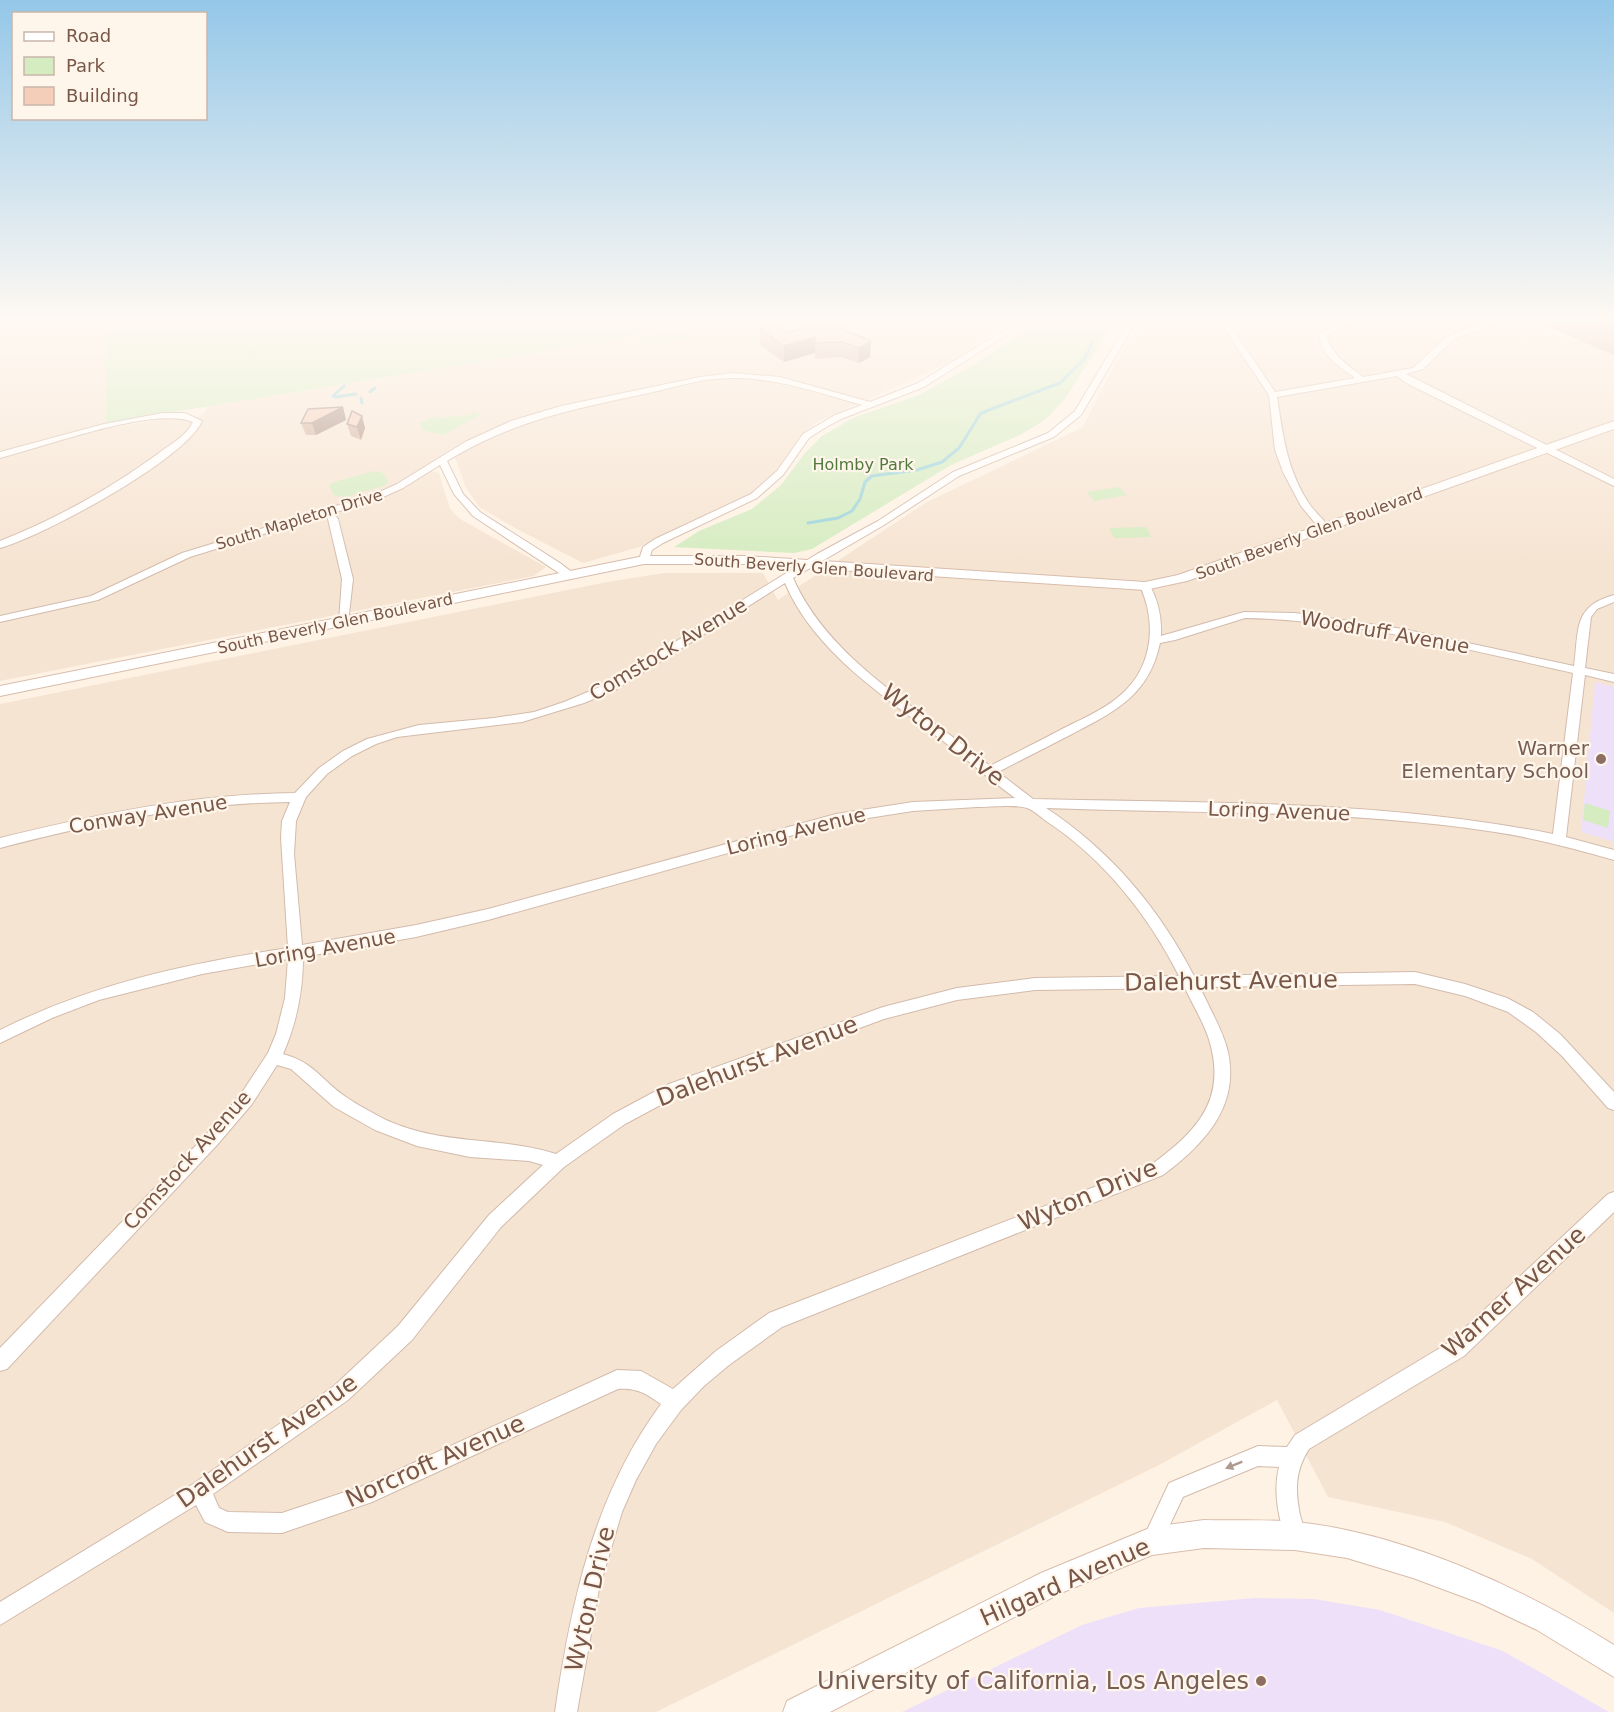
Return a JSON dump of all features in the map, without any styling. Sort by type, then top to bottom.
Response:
[{"type":"main road","name":"South Beverly Glen Boulevard","points":[[0,691],[644,560],[710,558],[1144,586],[1182,578],[1614,425]]},
{"type":"main road","name":"Hilgard Avenue","points":[[798,1712],[1051,1583],[1152,1541],[1204,1534],[1294,1536],[1358,1547],[1413,1564],[1486,1591],[1546,1620],[1614,1662]]},
{"type":"street","name":"South Mapleton Drive","points":[[0,619],[94,598],[186,555],[328,513],[400,486],[486,434],[541,414],[597,402]]},
{"type":"street","name":"South Mapleton Drive","points":[[862,402],[873,405]]},
{"type":"street","points":[[644,560],[647,549],[659,541],[754,496],[780,473],[806,436],[838,417],[880,402]]},
{"type":"street","name":"Comstock Avenue","points":[[0,1362],[226,1124],[275,1058],[295,991],[295,953],[287,844],[289,822],[298,797],[323,771],[348,752],[379,738],[445,724],[521,718],[579,702],[613,686],[881,523],[956,474],[1051,435],[1064,427],[1078,413],[1084,402]]},
{"type":"street","points":[[1274,402],[1280,450],[1288,472],[1306,506],[1324,526]]},
{"type":"street","points":[[1454,402],[1614,483]]},
{"type":"street","points":[[0,455],[117,424],[179,414],[190,415],[198,421],[194,430],[134,478],[61,518],[0,544]]},
{"type":"street","points":[[442,459],[458,493],[477,514],[554,562],[569,575]]},
{"type":"street","points":[[328,513],[333,519],[348,589],[343,610],[344,621]]},
{"type":"street","name":"Wyton Drive","points":[[566,1712],[587,1586],[607,1519],[637,1459],[674,1402],[728,1353],[776,1320],[1157,1170],[1190,1146],[1212,1118],[1221,1085],[1220,1051],[1190,981],[1164,934],[1135,892],[1081,839],[1031,805],[867,675],[836,646],[793,594],[788,578]]},
{"type":"street","points":[[990,771],[1103,712],[1127,696],[1146,670],[1156,640],[1152,599],[1144,586]]},
{"type":"street","points":[[1559,838],[1586,617],[1593,607],[1614,598]]},
{"type":"street","name":"Woodruff Avenue","points":[[1156,640],[1171,638],[1244,615],[1294,616],[1403,632],[1614,678]]},
{"type":"street","name":"Conway Avenue","points":[[0,843],[142,811],[207,802],[298,797]]},
{"type":"street","name":"Loring Avenue","points":[[0,1037],[80,1001],[168,975],[385,938],[501,913],[830,819],[882,810],[928,805],[1031,805],[1393,815],[1468,822],[1559,838],[1614,855]]},
{"type":"street","name":"Dalehurst Avenue","points":[[0,1614],[200,1491],[341,1393],[405,1333],[495,1221],[558,1162],[619,1119],[675,1089],[883,1013],[957,994],[1035,984],[1415,978],[1471,990],[1514,1009],[1553,1039],[1614,1103]]},
{"type":"street","points":[[275,1058],[296,1064],[340,1102],[381,1125],[423,1141],[470,1149],[529,1153],[558,1162]]},
{"type":"street","name":"Warner Avenue","points":[[1290,1457],[1302,1442],[1457,1349],[1614,1200]]},
{"type":"street","name":"Norcroft Avenue","points":[[200,1491],[212,1515],[228,1522],[282,1523],[365,1495],[617,1380],[629,1377],[647,1382],[674,1402]]},
{"type":"street","points":[[1152,1541],[1176,1490],[1257,1456],[1290,1457],[1285,1486],[1294,1536]]},
{"type":"shaded area","points":[[0,402],[106,402],[106,423],[110,428],[169,418],[189,419],[203,415],[208,406],[233,402],[862,402],[817,422],[800,436],[774,473],[750,495],[639,547],[583,563],[479,507],[465,486],[452,448],[421,469],[439,473],[450,509],[460,519],[546,567],[534,576],[0,681]]},
{"type":"shaded area","points":[[1096,402],[1614,402],[1614,1613],[1532,1559],[1445,1522],[1328,1497],[1277,1400],[1159,1465],[656,1712],[0,1712],[0,704],[607,582],[664,573],[763,573],[778,600],[927,502],[1083,427]]},
{"type":"shaded area","name":"Warner Elementary School","points":[[1595,682],[1614,687],[1614,842],[1581,832]]},
{"type":"shaded area","name":"University of California, Los Angeles","points":[[1255,1598],[1314,1599],[1380,1610],[1503,1651],[1609,1712],[902,1712],[1082,1625],[1139,1608]]},
{"type":"green space","points":[[106,402],[235,402],[106,423]]},
{"type":"green space","name":"Holmby Park","points":[[899,402],[1062,402],[1045,420],[1020,435],[951,465],[812,549],[794,553],[674,547],[699,531],[752,509],[781,485],[805,453],[822,436],[853,418]]},
{"type":"green space","points":[[472,412],[480,415],[443,435],[423,430],[419,423],[438,415],[439,418],[471,415]]},
{"type":"green space","points":[[374,471],[383,473],[388,481],[384,486],[344,497],[334,495],[329,486],[334,482]]},
{"type":"green space","points":[[1119,487],[1127,495],[1094,501],[1087,492]]},
{"type":"green space","points":[[1146,527],[1151,537],[1114,538],[1109,528]]},
{"type":"green space","points":[[1585,803],[1610,811],[1608,828],[1583,820]]},
{"type":"building","points":[[343,407],[312,423],[301,423],[308,409]]},
{"type":"building","points":[[352,411],[362,416],[357,427],[347,424]]},
{"type":"waterway","points":[[808,523],[838,518],[852,511],[860,499],[865,482],[872,476],[917,470],[942,462],[959,448],[981,413],[1010,402]]},
{"type":"place","name":"Warner Elementary School","points":[[1601,759]]},
{"type":"place","name":"University of California, Los Angeles","points":[[1261,1681]]}]
